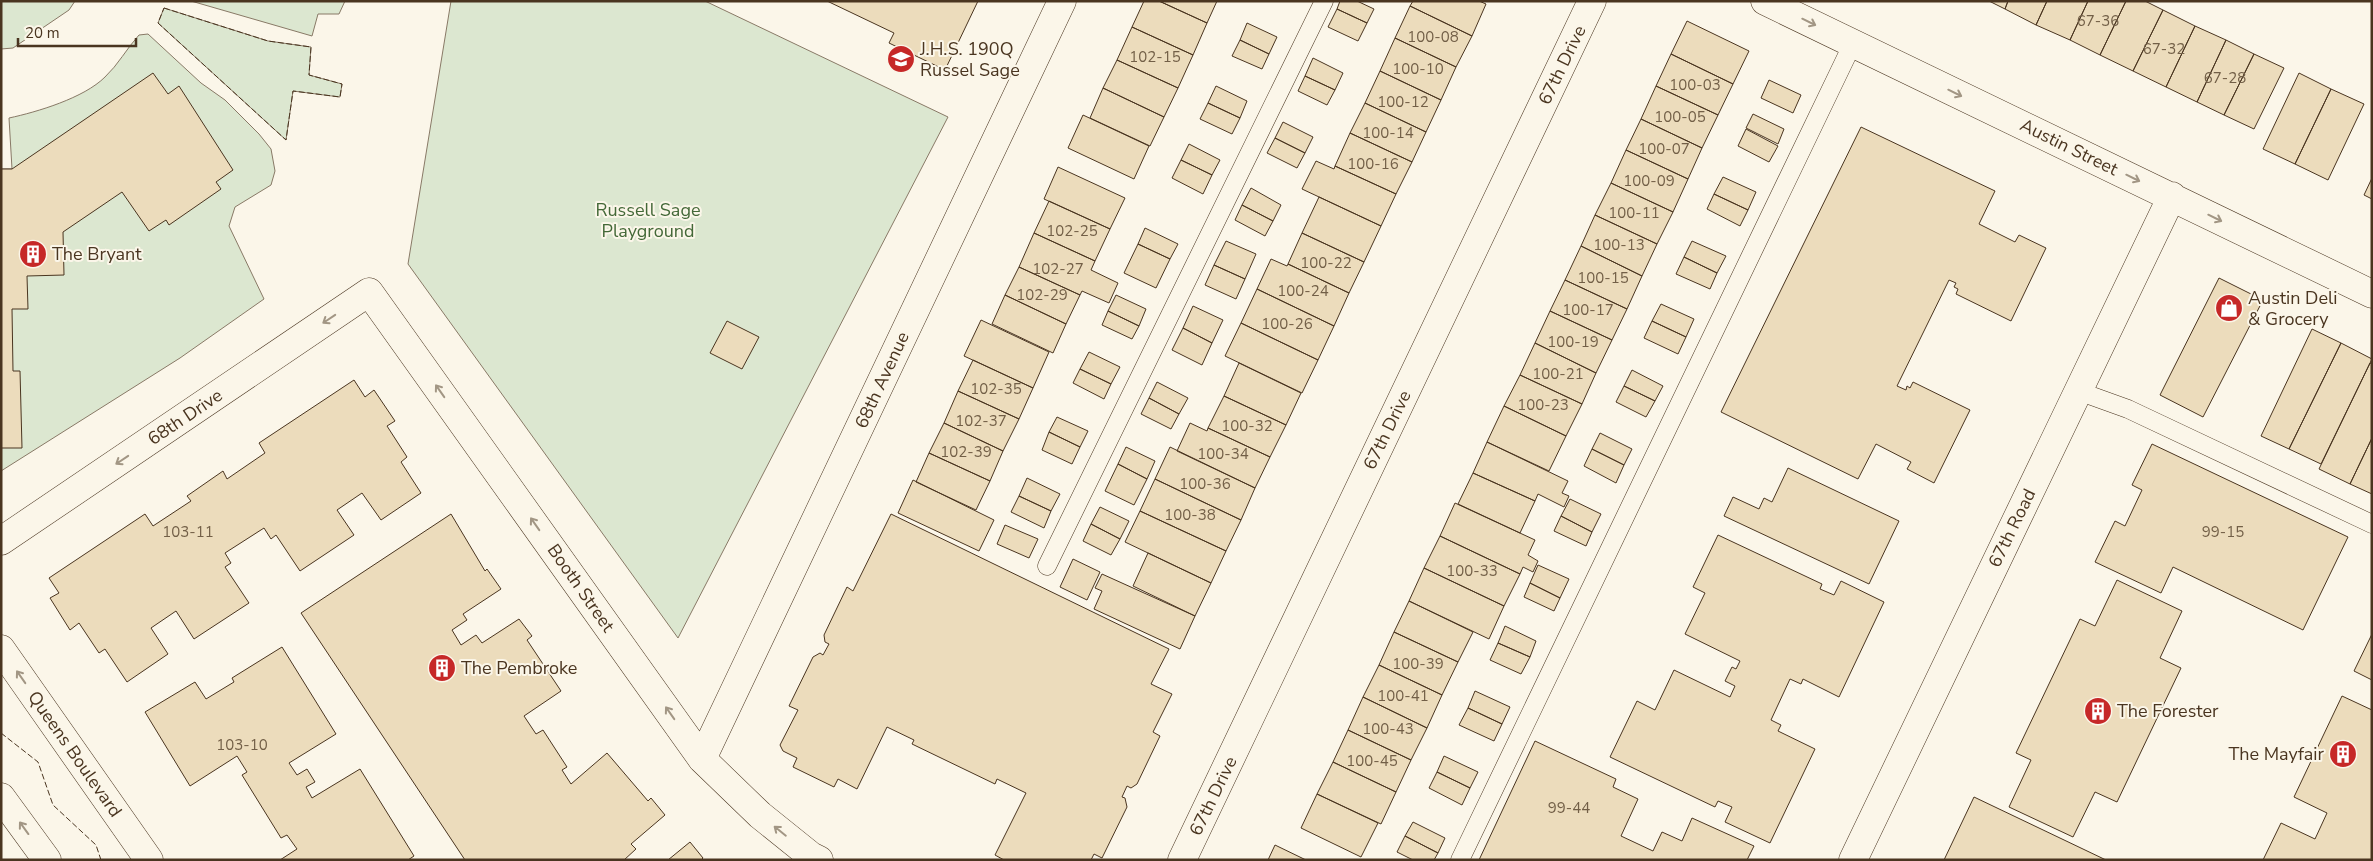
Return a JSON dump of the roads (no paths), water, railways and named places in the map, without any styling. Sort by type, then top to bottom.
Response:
[{"type":"street","name":"68th Avenue","points":[[702,759],[1062,1]]},
{"type":"street","name":"67th Drive","points":[[1182,860],[1592,1]]},
{"type":"street","name":"Austin Street","points":[[1765,1],[2372,294]]},
{"type":"street","name":"67th Road","points":[[1853,860],[2172,196]]},
{"type":"street","name":"Booth Street","points":[[369,292],[702,759],[760,815],[811,856],[819,860]]},
{"type":"street","name":"68th Drive","points":[[1,541],[369,292]]},
{"type":"street","name":"Queens Boulevard","points":[[1,649],[149,860]]},
{"type":"street","points":[[1,797],[47,860]]},
{"type":"lane","points":[[1047,566],[1324,1]]},
{"type":"lane","points":[[1460,860],[1853,43]]},
{"type":"lane","points":[[2078,392],[2128,409],[2372,524]]},
{"type":"place","name":"J.H.S. 190Q Russel Sage","points":[[901,59]]},
{"type":"place","name":"The Bryant","points":[[33,254]]},
{"type":"place","name":"Austin Deli & Grocery","points":[[2229,308]]},
{"type":"place","name":"The Pembroke","points":[[442,668]]},
{"type":"place","name":"The Forester","points":[[2098,711]]},
{"type":"place","name":"The Mayfair","points":[[2343,754]]},
{"type":"park label","name":"Russell Sage Playground","points":[[648,220]]}]
